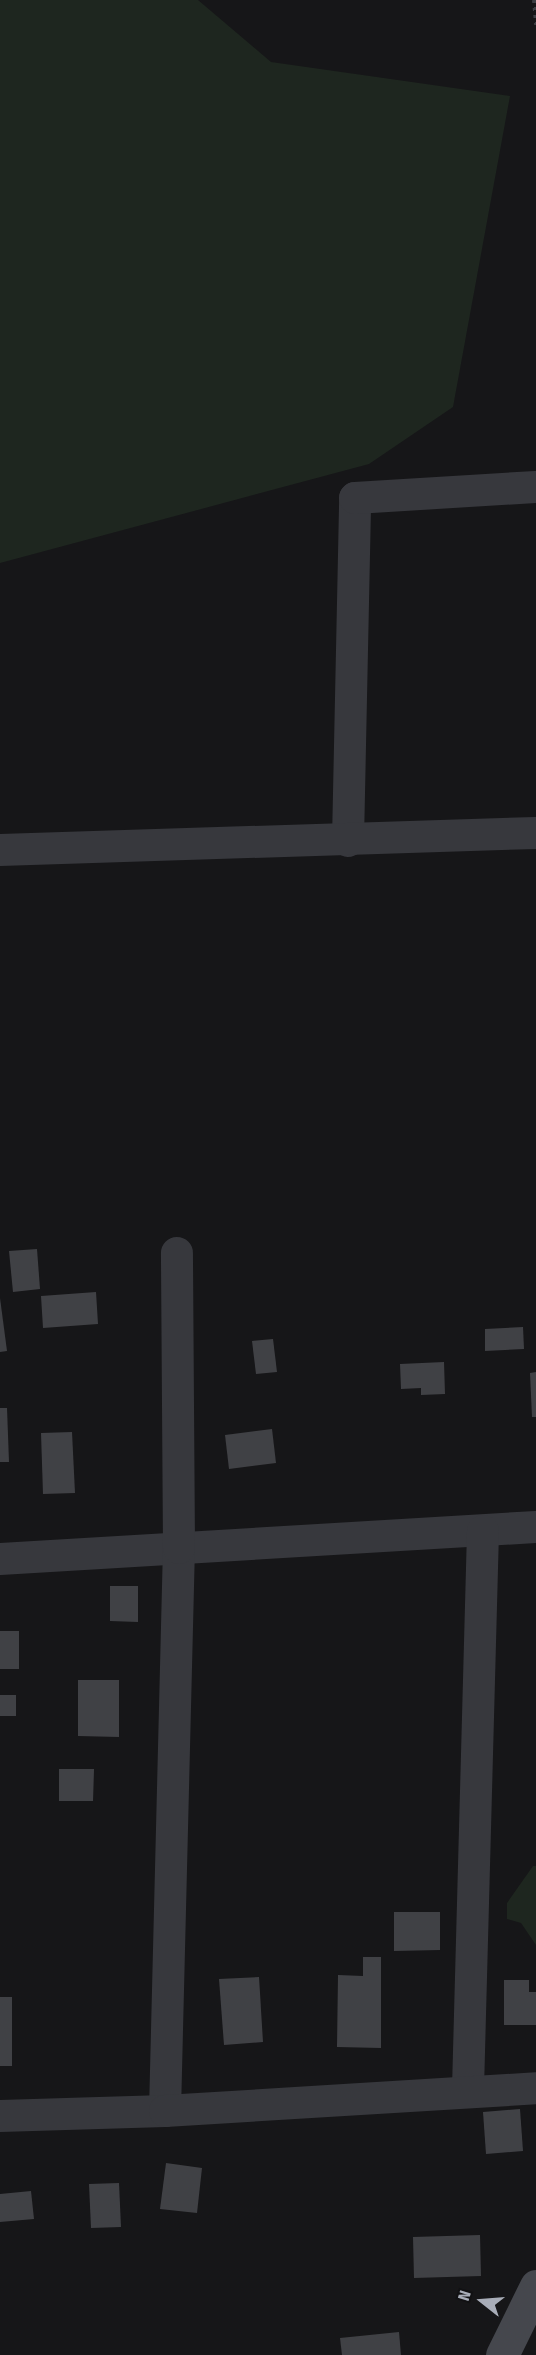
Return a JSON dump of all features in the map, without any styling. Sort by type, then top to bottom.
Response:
[{"type":"street","points":[[348,841],[355,498],[536,487]]},
{"type":"street","points":[[0,850],[348,841],[536,833]]},
{"type":"street","points":[[165,2110],[179,1548],[177,1253]]},
{"type":"street","points":[[0,1559],[536,1527]]},
{"type":"street","points":[[468,2089],[483,1531]]},
{"type":"street","points":[[0,2116],[165,2110],[468,2089],[536,2088]]},
{"type":"street","points":[[502,2355],[536,2286]]},
{"type":"path","points":[[534,0],[536,25]]},
{"type":"shaded area","points":[[0,0],[198,0],[271,62],[510,96],[453,407],[369,464],[0,563]]},
{"type":"shaded area","points":[[533,1866],[536,1866],[536,1945],[521,1923],[507,1919],[507,1903]]},
{"type":"building","points":[[37,1249],[40,1289],[13,1292],[9,1251]]},
{"type":"building","points":[[96,1292],[98,1324],[43,1328],[41,1296]]},
{"type":"building","points":[[0,1298],[7,1351],[0,1352]]},
{"type":"building","points":[[523,1327],[524,1349],[485,1351],[485,1329]]},
{"type":"building","points":[[273,1339],[277,1372],[256,1374],[252,1341]]},
{"type":"building","points":[[444,1362],[445,1394],[421,1395],[421,1388],[401,1389],[400,1364]]},
{"type":"building","points":[[536,1372],[536,1417],[532,1417],[530,1373]]},
{"type":"building","points":[[0,1408],[7,1408],[9,1462],[0,1462]]},
{"type":"building","points":[[272,1429],[276,1463],[229,1469],[225,1435]]},
{"type":"building","points":[[72,1432],[75,1493],[43,1494],[41,1433]]},
{"type":"building","points":[[110,1586],[138,1586],[138,1622],[110,1621]]},
{"type":"building","points":[[0,1631],[19,1631],[19,1669],[0,1669]]},
{"type":"building","points":[[78,1680],[119,1680],[119,1737],[78,1736]]},
{"type":"building","points":[[0,1695],[16,1695],[16,1716],[0,1716]]},
{"type":"building","points":[[59,1769],[94,1769],[93,1801],[59,1801]]},
{"type":"building","points":[[394,1912],[440,1912],[440,1950],[394,1951]]},
{"type":"building","points":[[363,1957],[381,1957],[381,2048],[337,2047],[338,1975],[363,1976]]},
{"type":"building","points":[[259,1977],[263,2042],[224,2045],[219,1979]]},
{"type":"building","points":[[504,1980],[529,1980],[529,1992],[536,1992],[536,2025],[504,2025]]},
{"type":"building","points":[[0,1997],[12,1997],[12,2066],[0,2066]]},
{"type":"building","points":[[520,2109],[523,2151],[486,2154],[483,2112]]},
{"type":"building","points":[[166,2163],[202,2168],[197,2213],[160,2209]]},
{"type":"building","points":[[119,2183],[121,2227],[91,2228],[89,2184]]},
{"type":"building","points":[[31,2191],[34,2219],[0,2222],[0,2194]]},
{"type":"building","points":[[480,2235],[481,2276],[414,2278],[413,2237]]},
{"type":"building","points":[[399,2332],[401,2355],[342,2355],[340,2338]]}]
